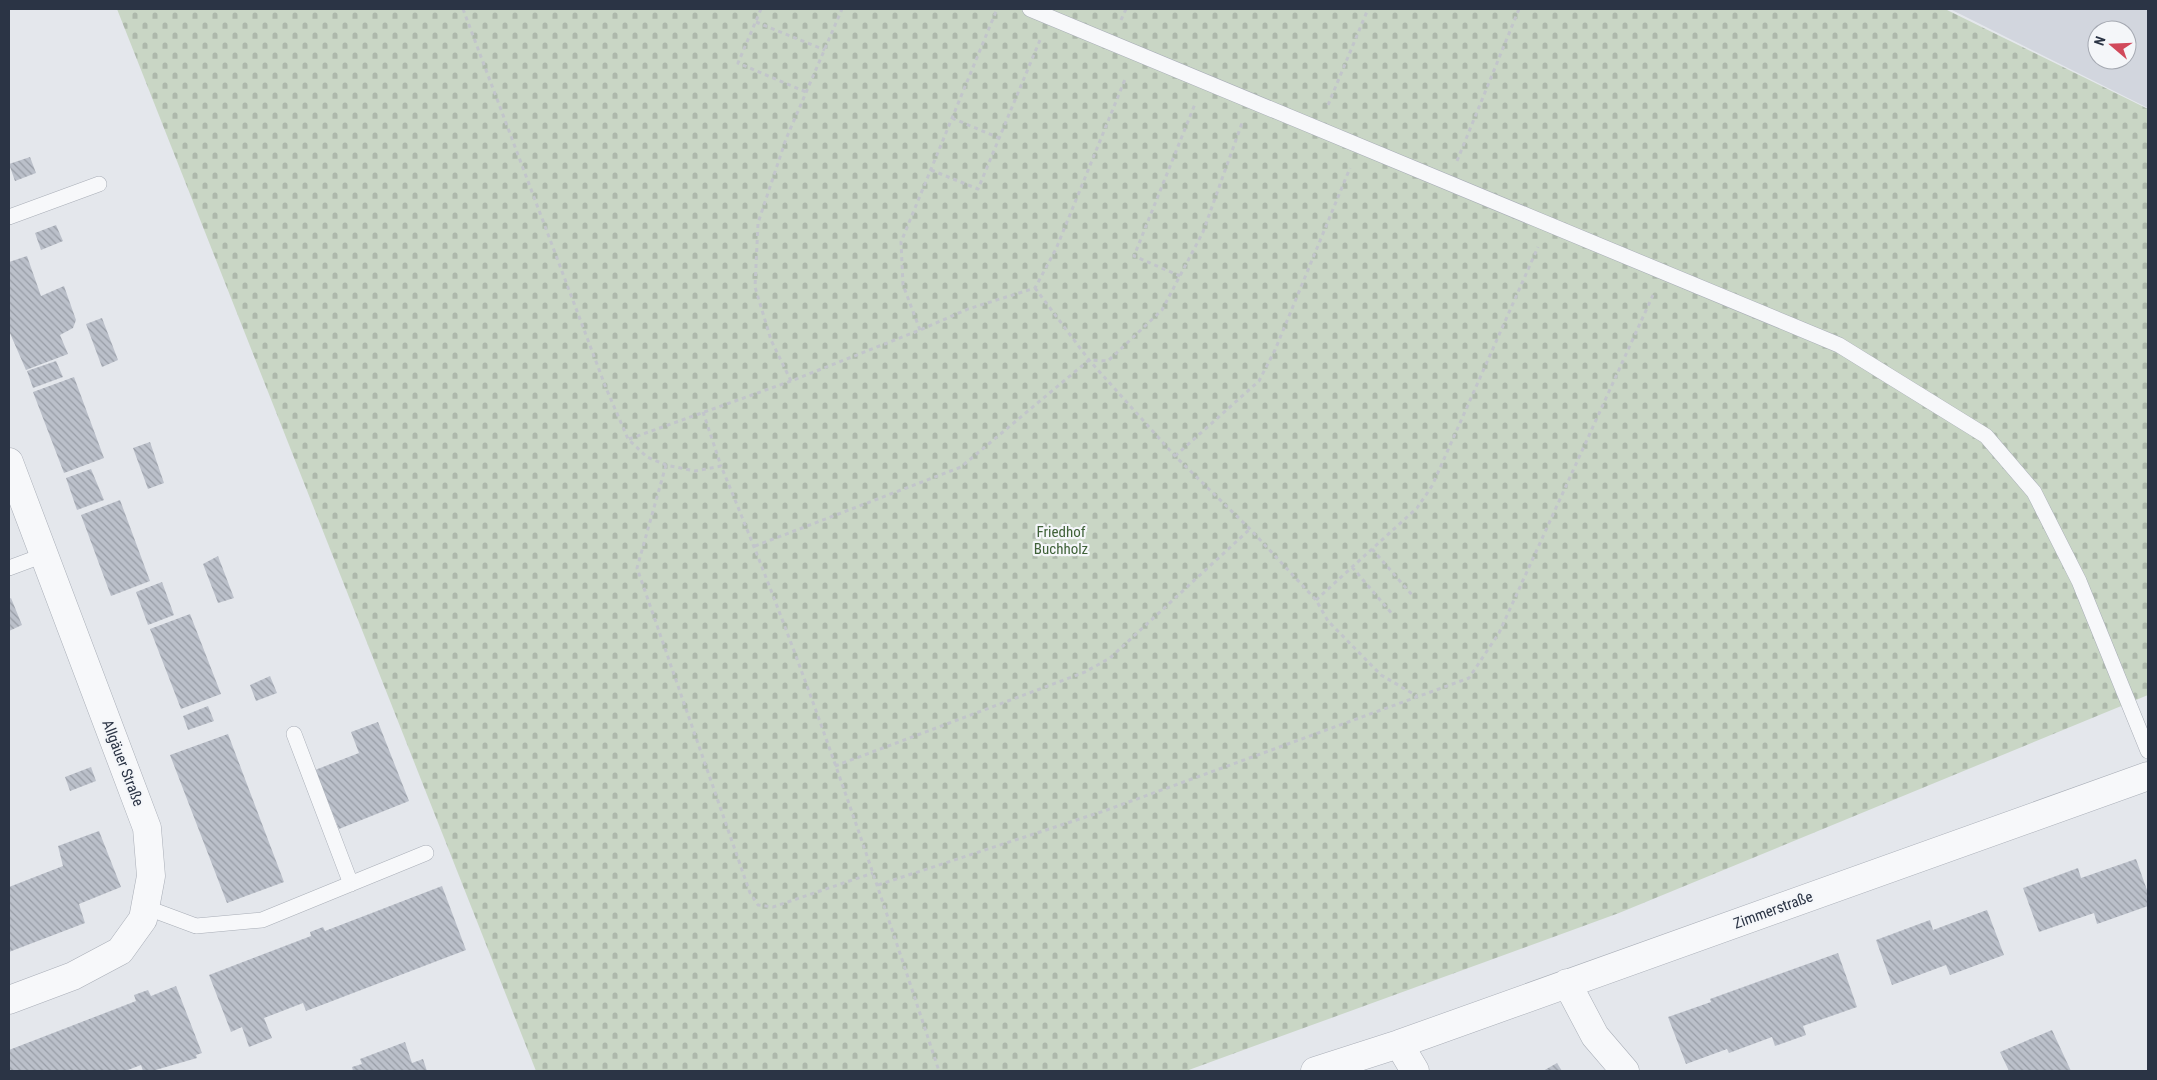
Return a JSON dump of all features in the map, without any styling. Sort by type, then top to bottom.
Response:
[{"type":"street","name":"Allgäuer Straße","points":[[9,462],[147,828],[151,876],[143,919],[120,951],[73,976],[9,1000]]},
{"type":"street","name":"Zimmerstraße","points":[[1315,1071],[1399,1044],[2148,776]]},
{"type":"street","points":[[1567,983],[1595,1036],[1625,1071]]},
{"type":"street","points":[[1399,1044],[1415,1071]]},
{"type":"lane","points":[[1030,9],[1448,184],[1664,270],[1839,345],[1986,436],[2034,492],[2079,581],[2148,750]]},
{"type":"lane","points":[[9,216],[99,184]]},
{"type":"lane","points":[[9,568],[44,555]]},
{"type":"lane","points":[[294,734],[351,884]]},
{"type":"lane","points":[[145,907],[196,926],[262,920],[426,853]]},
{"type":"path","points":[[462,9],[606,388],[628,439],[647,457],[666,465],[696,471],[721,466]]},
{"type":"path","points":[[761,9],[738,63],[806,92]]},
{"type":"path","points":[[790,381],[771,340],[755,287],[758,223],[786,139],[842,9]]},
{"type":"path","points":[[920,330],[903,286],[901,242],[997,9]]},
{"type":"path","points":[[1318,129],[1368,9]]},
{"type":"path","points":[[1448,184],[1519,9]]},
{"type":"path","points":[[931,170],[978,189],[1050,17]]},
{"type":"path","points":[[756,22],[825,50]]},
{"type":"path","points":[[628,439],[790,381],[968,309],[1035,288],[1056,249],[1135,53]]},
{"type":"path","points":[[1180,276],[1134,256],[1204,81]]},
{"type":"path","points":[[755,546],[960,468],[1089,360],[1108,361],[1162,310],[1203,232],[1250,100]]},
{"type":"path","points":[[952,118],[999,138]]},
{"type":"path","points":[[1175,456],[1260,381],[1276,350],[1359,146]]},
{"type":"path","points":[[1316,600],[1417,508],[1432,486],[1548,224]]},
{"type":"path","points":[[878,886],[1104,811],[1469,678],[1499,632],[1664,270]]},
{"type":"path","points":[[1035,288],[1089,360],[1175,456],[1250,529],[1316,600],[1328,622],[1381,675],[1417,696]]},
{"type":"path","points":[[703,412],[721,466],[755,546],[878,886],[939,1071]]},
{"type":"path","points":[[666,465],[637,568],[750,893],[758,904],[773,908],[873,873]]},
{"type":"path","points":[[834,766],[1084,672],[1110,658],[1250,529]]},
{"type":"path","points":[[1372,549],[1413,596]]},
{"type":"path","points":[[1352,567],[1393,615]]},
{"type":"shaded area","points":[[1950,9],[2148,9],[2148,108]]},
{"type":"green space","name":"Friedhof Buchholz","points":[[117,9],[1945,9],[2148,109],[2148,695],[1619,913],[1186,1071],[536,1071]]},
{"type":"building","points":[[30,157],[36,173],[15,181],[9,164]]},
{"type":"building","points":[[56,225],[63,241],[41,250],[35,233]]},
{"type":"building","points":[[27,256],[41,296],[64,286],[76,320],[73,328],[60,335],[68,354],[26,370],[9,331],[9,262]]},
{"type":"building","points":[[102,318],[118,360],[102,367],[86,324]]},
{"type":"building","points":[[56,361],[63,377],[33,388],[27,371]]},
{"type":"building","points":[[74,377],[104,458],[64,473],[33,392]]},
{"type":"building","points":[[150,442],[164,483],[148,489],[133,448]]},
{"type":"building","points":[[91,469],[104,500],[77,510],[66,478]]},
{"type":"building","points":[[120,500],[150,581],[111,596],[81,515]]},
{"type":"building","points":[[218,556],[234,598],[218,603],[203,564]]},
{"type":"building","points":[[162,582],[174,615],[148,625],[136,592]]},
{"type":"building","points":[[11,598],[22,625],[9,631],[9,599]]},
{"type":"building","points":[[190,614],[221,694],[181,709],[150,629]]},
{"type":"building","points":[[270,676],[277,693],[256,701],[250,685]]},
{"type":"building","points":[[208,706],[214,721],[188,730],[183,716]]},
{"type":"building","points":[[378,722],[409,801],[339,829],[315,770],[359,753],[351,732]]},
{"type":"building","points":[[228,734],[284,882],[227,903],[170,755]]},
{"type":"building","points":[[91,767],[96,781],[70,791],[65,777]]},
{"type":"building","points":[[99,831],[121,887],[79,904],[85,923],[9,952],[9,887],[63,866],[58,846]]},
{"type":"building","points":[[2136,859],[2148,893],[2148,906],[2097,924],[2094,913],[2039,932],[2023,888],[2078,868],[2081,878]]},
{"type":"building","points":[[442,886],[466,950],[306,1011],[303,1003],[264,1018],[272,1038],[249,1047],[242,1027],[231,1032],[209,975],[311,936],[310,932],[323,927],[325,931]]},
{"type":"building","points":[[1987,910],[2004,955],[1950,975],[1946,965],[1892,985],[1876,940],[1930,920],[1933,930]]},
{"type":"building","points":[[1838,953],[1857,1007],[1803,1026],[1806,1035],[1775,1046],[1772,1037],[1729,1053],[1727,1049],[1686,1064],[1668,1017],[1711,1002],[1710,999]]},
{"type":"building","points":[[176,986],[202,1053],[196,1055],[197,1058],[152,1071],[143,1071],[141,1065],[125,1071],[9,1071],[9,1050],[136,1001],[134,995],[148,990],[151,996]]},
{"type":"building","points":[[2052,1030],[2071,1071],[2009,1071],[2000,1052]]},
{"type":"building","points":[[405,1042],[412,1063],[423,1059],[427,1071],[353,1071],[352,1067],[362,1064],[360,1059]]},
{"type":"building","points":[[1557,1063],[1562,1071],[1543,1071]]}]
